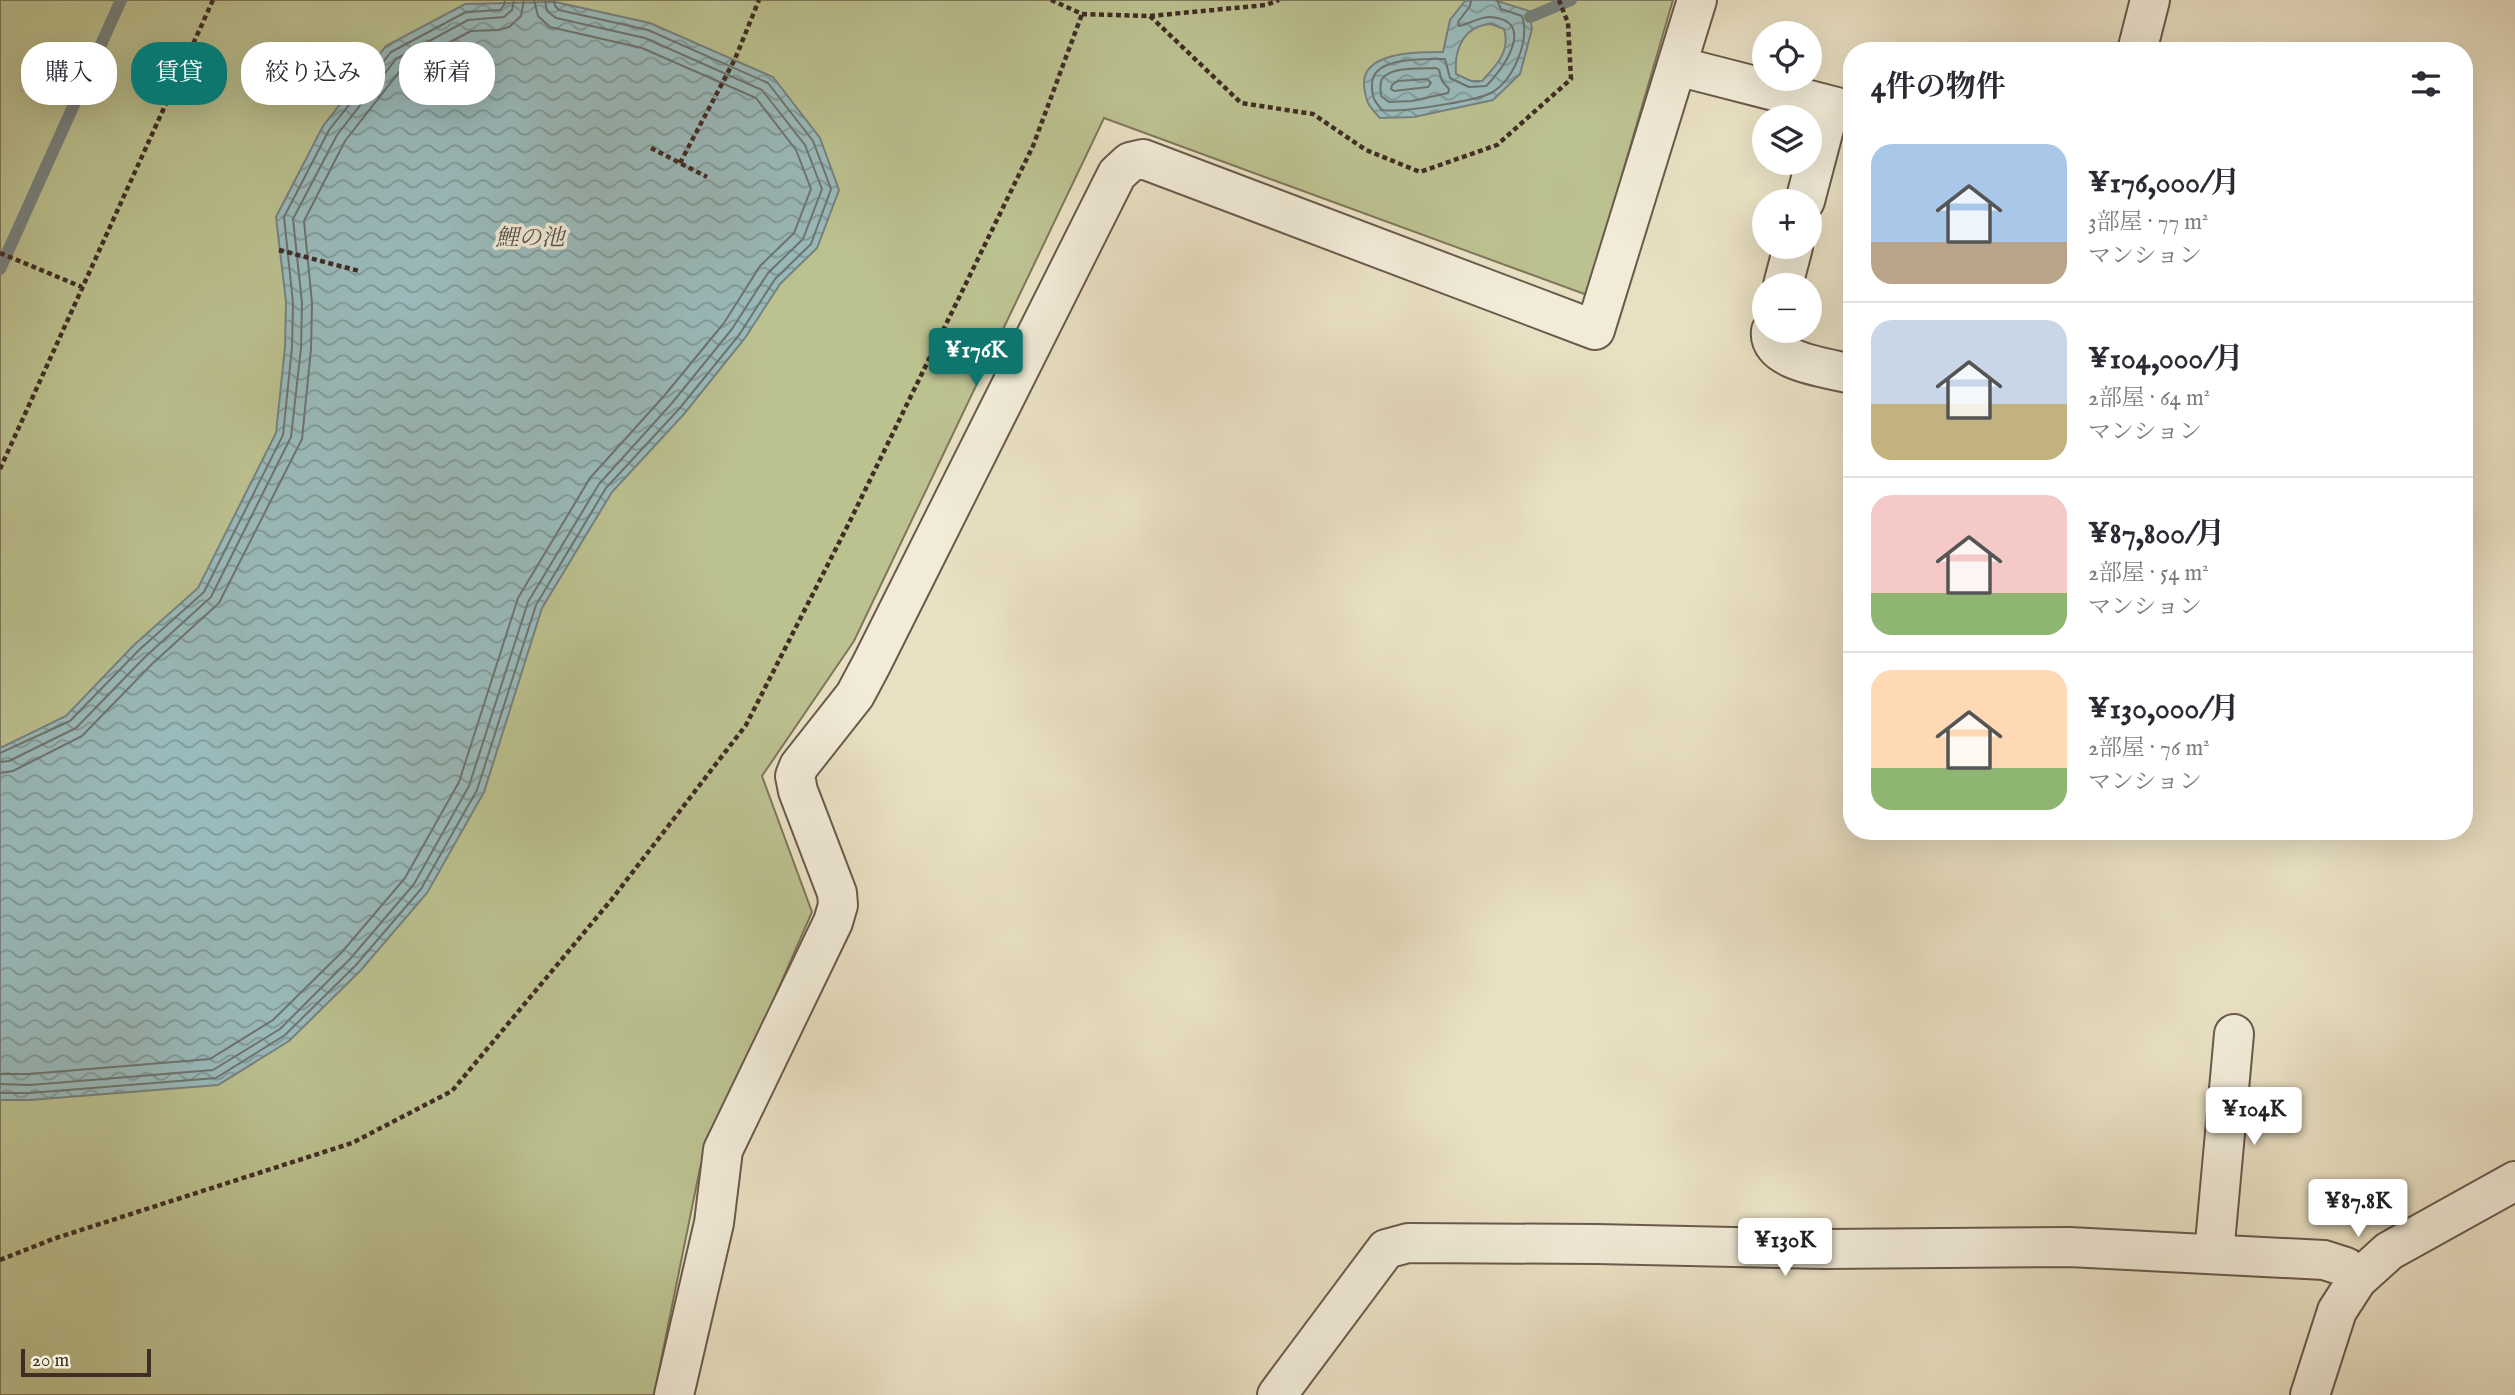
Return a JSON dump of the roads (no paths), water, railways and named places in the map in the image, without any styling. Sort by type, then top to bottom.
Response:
[{"type":"street","points":[[674,1395],[714,1223],[723,1150],[833,922],[838,905],[837,893],[798,791],[795,776],[799,766],[855,695],[872,665],[1116,174],[1130,162],[1143,159],[1595,330],[1697,0]]},
{"type":"street","points":[[2139,42],[2150,0]]},
{"type":"street","points":[[1677,66],[1841,108],[1810,189]]},
{"type":"street","points":[[1774,343],[1778,352],[1790,358],[1843,372]]},
{"type":"street","points":[[2214,1254],[2234,1034]]},
{"type":"street","points":[[2310,1395],[2337,1311],[2357,1280],[2389,1251],[2515,1181]]},
{"type":"street","points":[[1277,1395],[1386,1249],[1408,1242],[1825,1250],[2069,1247],[2324,1260],[2346,1267],[2357,1280]]},
{"type":"water","points":[[1494,0],[1529,11],[1532,29],[1520,74],[1493,100],[1414,117],[1380,118],[1367,100],[1364,85],[1366,74],[1372,66],[1394,56],[1443,52],[1450,20],[1465,1]],"holes":[[[1491,24],[1504,29],[1504,51],[1482,81],[1471,81],[1456,74],[1459,47],[1468,34],[1474,29]]]},
{"type":"water","name":"鯉の池","points":[[555,2],[650,23],[773,77],[820,138],[839,190],[817,248],[780,284],[745,338],[684,414],[612,492],[542,608],[484,792],[427,893],[361,970],[289,1041],[218,1085],[0,1100],[0,748],[66,716],[134,645],[198,588],[276,433],[285,347],[286,302],[276,217],[323,126],[340,105],[385,105],[386,46],[465,4]]},
{"type":"waterway","points":[[0,269],[121,0]]},
{"type":"waterway","points":[[1530,17],[1571,0]]}]
